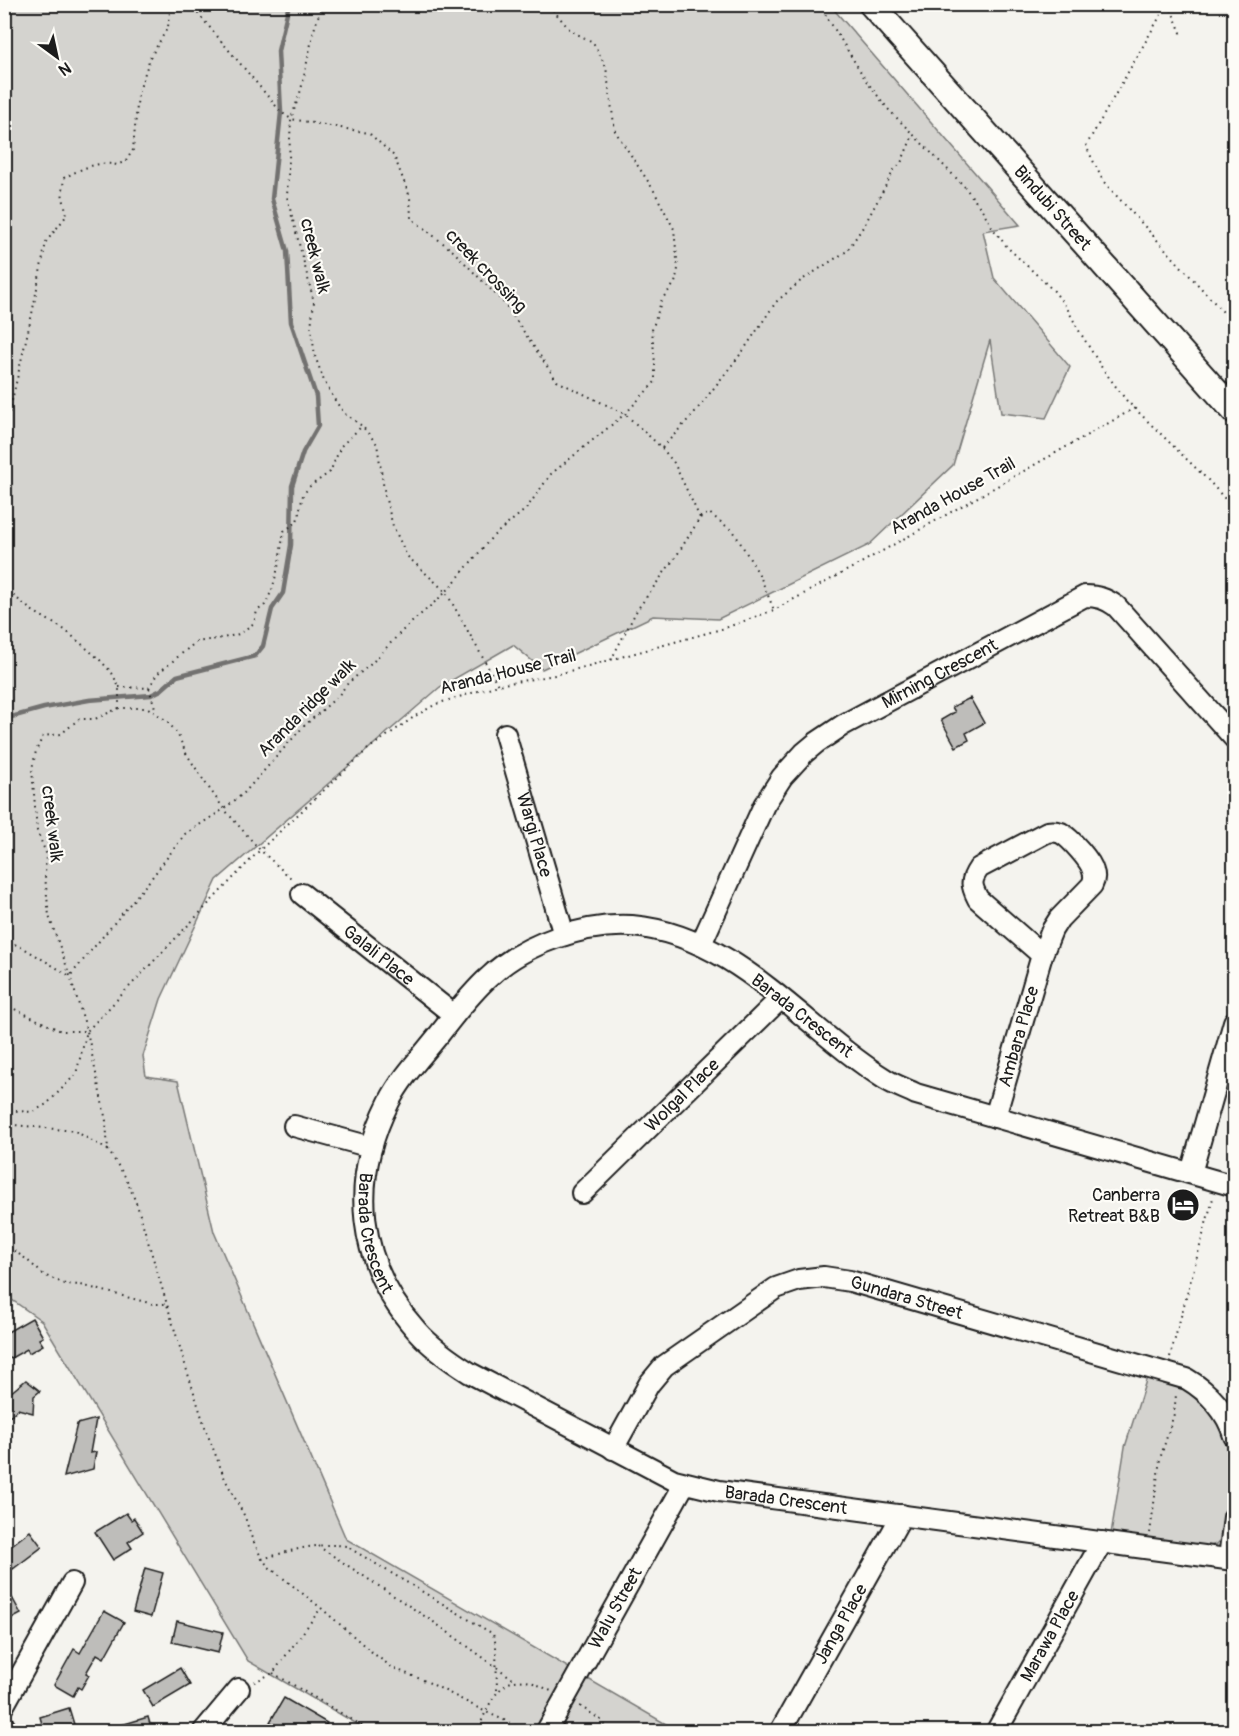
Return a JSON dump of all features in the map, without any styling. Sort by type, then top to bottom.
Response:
[{"type":"main road","name":"Bindubi Street","points":[[871,4],[1234,411]]},
{"type":"street","name":"Mirning Crescent","points":[[701,944],[764,805],[782,777],[804,753],[843,725],[1085,596],[1106,599],[1116,606],[1234,738]]},
{"type":"street","name":"Wargi Place","points":[[505,734],[564,935]]},
{"type":"street","name":"Ambara Place","points":[[995,1117],[1042,955],[1052,930],[1094,880],[1094,871],[1089,862],[1067,837],[1052,831],[980,868],[973,877],[972,886],[978,898],[1042,955]]},
{"type":"street","name":"Galali Place","points":[[302,894],[454,1015]]},
{"type":"street","name":"Barada Crescent","points":[[1226,1183],[916,1094],[887,1081],[861,1063],[744,970],[716,951],[666,932],[631,926],[597,927],[564,935],[532,948],[502,966],[454,1015],[398,1086],[385,1110],[371,1146],[364,1177],[364,1209],[369,1242],[385,1284],[396,1304],[417,1332],[442,1355],[470,1373],[613,1449],[685,1484],[719,1491],[1232,1559]]},
{"type":"street","name":"Wolgal Place","points":[[582,1193],[780,999]]},
{"type":"street","points":[[1191,1173],[1234,1022]]},
{"type":"street","points":[[294,1126],[371,1146]]},
{"type":"street","name":"Gundara Street","points":[[613,1449],[649,1384],[664,1366],[776,1288],[799,1280],[824,1277],[850,1281],[1188,1379],[1214,1400],[1227,1418],[1234,1436]]},
{"type":"street","name":"Walu Street","points":[[546,1731],[685,1484]]},
{"type":"street","name":"Janga Place","points":[[780,1731],[902,1515]]},
{"type":"street","points":[[1232,1559],[1234,1517]]},
{"type":"street","name":"Marawa Place","points":[[996,1731],[1102,1542]]},
{"type":"street","points":[[4,1705],[72,1583]]},
{"type":"street","points":[[203,1731],[239,1689]]},
{"type":"street","points":[[4,1726],[7,1731]]},
{"type":"path","points":[[4,442],[46,242],[67,215],[62,193],[64,178],[81,169],[106,162],[117,165],[126,161],[133,150],[138,94],[150,58],[168,27],[171,4]]},
{"type":"path","points":[[190,4],[281,112],[291,119]]},
{"type":"path","name":"creek walk","points":[[322,4],[301,90],[291,119],[287,197],[314,302],[311,327],[315,356],[324,381],[336,402],[345,414],[362,426],[377,444],[385,496],[393,526],[407,556],[446,591],[498,685]]},
{"type":"path","name":"Aranda ridge walk","points":[[70,976],[185,834],[244,793],[348,683],[371,664],[401,632],[446,591],[492,537],[526,509],[551,474],[625,414],[655,382],[652,330],[662,299],[675,283],[677,276],[674,229],[653,189],[615,131],[606,67],[592,42],[571,31],[548,4]]},
{"type":"path","points":[[819,4],[867,82],[888,109],[964,186],[1007,247],[1054,291],[1067,308],[1102,368],[1126,399],[1234,509]]},
{"type":"path","points":[[1168,4],[1182,35]]},
{"type":"path","points":[[1168,4],[1086,146],[1103,181],[1234,324]]},
{"type":"path","name":"creek crossing","points":[[291,119],[369,134],[394,156],[410,197],[411,218],[453,251],[505,304],[557,381],[625,414],[662,448],[674,463],[700,518]]},
{"type":"path","points":[[662,448],[695,412],[736,360],[776,302],[802,280],[847,250],[865,224],[894,170],[901,163],[913,135]]},
{"type":"path","name":"Aranda House Trail","points":[[4,1110],[32,1112],[47,1104],[76,1074],[87,1031],[260,850],[368,749],[417,715],[436,704],[498,685],[555,675],[725,628],[774,610],[1136,408]]},
{"type":"path","points":[[156,711],[149,688],[157,674],[196,642],[239,633],[254,623],[257,611],[265,605],[272,590],[284,531],[297,522],[303,495],[309,487],[330,472],[341,446],[362,426]]},
{"type":"path","points":[[610,660],[637,610],[677,555],[700,518],[709,513],[734,532],[760,576],[774,610]]},
{"type":"path","points":[[4,588],[31,610],[65,630],[99,659],[112,673],[119,687],[119,708],[148,708],[156,711],[167,721],[177,733],[186,753],[224,809],[260,850],[292,878],[302,894]]},
{"type":"path","points":[[119,687],[149,688]]},
{"type":"path","name":"creek walk","points":[[108,1150],[106,1120],[87,1031],[49,916],[45,876],[46,853],[37,831],[32,768],[43,736],[61,734],[79,719],[95,719],[119,708]]},
{"type":"path","points":[[4,939],[70,976]]},
{"type":"path","points":[[4,1004],[61,1032],[87,1031]]},
{"type":"path","points":[[4,1124],[75,1131],[108,1150],[126,1178],[137,1204],[215,1455],[245,1517],[262,1559],[393,1668],[428,1682],[486,1712],[530,1731]]},
{"type":"path","points":[[1147,1548],[1160,1459],[1176,1406],[1176,1383],[1166,1372],[1226,1183]]},
{"type":"path","points":[[4,1244],[44,1275],[65,1284],[81,1285],[153,1304],[167,1304]]},
{"type":"path","points":[[262,1559],[316,1545],[346,1546],[493,1634],[496,1645],[497,1691],[477,1731]]},
{"type":"path","points":[[316,1545],[435,1623],[516,1681]]},
{"type":"path","points":[[239,1689],[273,1673],[321,1608]]},
{"type":"path","points":[[273,1673],[373,1731]]},
{"type":"path","points":[[497,1691],[521,1680],[532,1682],[556,1694]]},
{"type":"path","points":[[574,1704],[594,1714],[609,1731]]},
{"type":"shaded area","points":[[5,5],[830,5],[1020,225],[983,231],[994,278],[1070,367],[1046,418],[1001,413],[990,340],[953,465],[869,545],[718,619],[653,616],[542,669],[513,645],[440,687],[217,880],[161,999],[143,1056],[146,1076],[178,1081],[214,1232],[346,1539],[678,1731],[369,1731],[248,1661],[42,1321],[5,1295]]},
{"type":"shaded area","points":[[1148,1374],[1194,1392],[1221,1423],[1230,1443],[1232,1483],[1223,1537],[1216,1544],[1208,1547],[1111,1534],[1125,1447]]},
{"type":"building","points":[[970,698],[984,723],[966,733],[969,740],[956,747],[941,720],[955,712],[952,707]]},
{"type":"building","points":[[32,1318],[43,1337],[39,1339],[43,1345],[29,1353],[27,1349],[4,1362],[4,1334]]},
{"type":"building","points":[[26,1380],[40,1391],[34,1396],[33,1413],[18,1409],[4,1421],[4,1398]]},
{"type":"building","points":[[96,1419],[90,1453],[96,1452],[93,1469],[64,1477],[77,1424]]},
{"type":"building","points":[[126,1513],[131,1520],[134,1518],[143,1532],[128,1542],[132,1548],[113,1560],[95,1532]]},
{"type":"building","points":[[30,1531],[42,1547],[13,1569],[4,1558],[4,1551]]},
{"type":"building","points":[[145,1568],[163,1573],[151,1617],[133,1612]]},
{"type":"building","points":[[4,1583],[21,1614],[4,1623]]},
{"type":"building","points":[[104,1611],[124,1622],[104,1658],[97,1654],[86,1673],[89,1675],[81,1689],[78,1687],[73,1696],[54,1685],[74,1649],[80,1653]]},
{"type":"building","points":[[177,1621],[223,1632],[218,1653],[172,1642]]},
{"type":"building","points":[[180,1668],[190,1685],[153,1707],[143,1690]]},
{"type":"building","points":[[284,1698],[327,1723],[322,1731],[286,1731],[270,1722]]},
{"type":"building","points":[[69,1708],[76,1731],[44,1731],[40,1717]]},
{"type":"building","points":[[148,1717],[152,1731],[109,1731],[108,1729]]},
{"type":"waterway","points":[[4,719],[44,708],[89,700],[151,695],[161,690],[177,676],[255,656],[263,646],[272,609],[283,593],[291,545],[292,486],[303,452],[318,426],[316,396],[291,322],[287,251],[272,199],[281,112],[278,51],[289,4]]},
{"type":"place","name":"Canberra Retreat B&B","points":[[1183,1205]]}]
